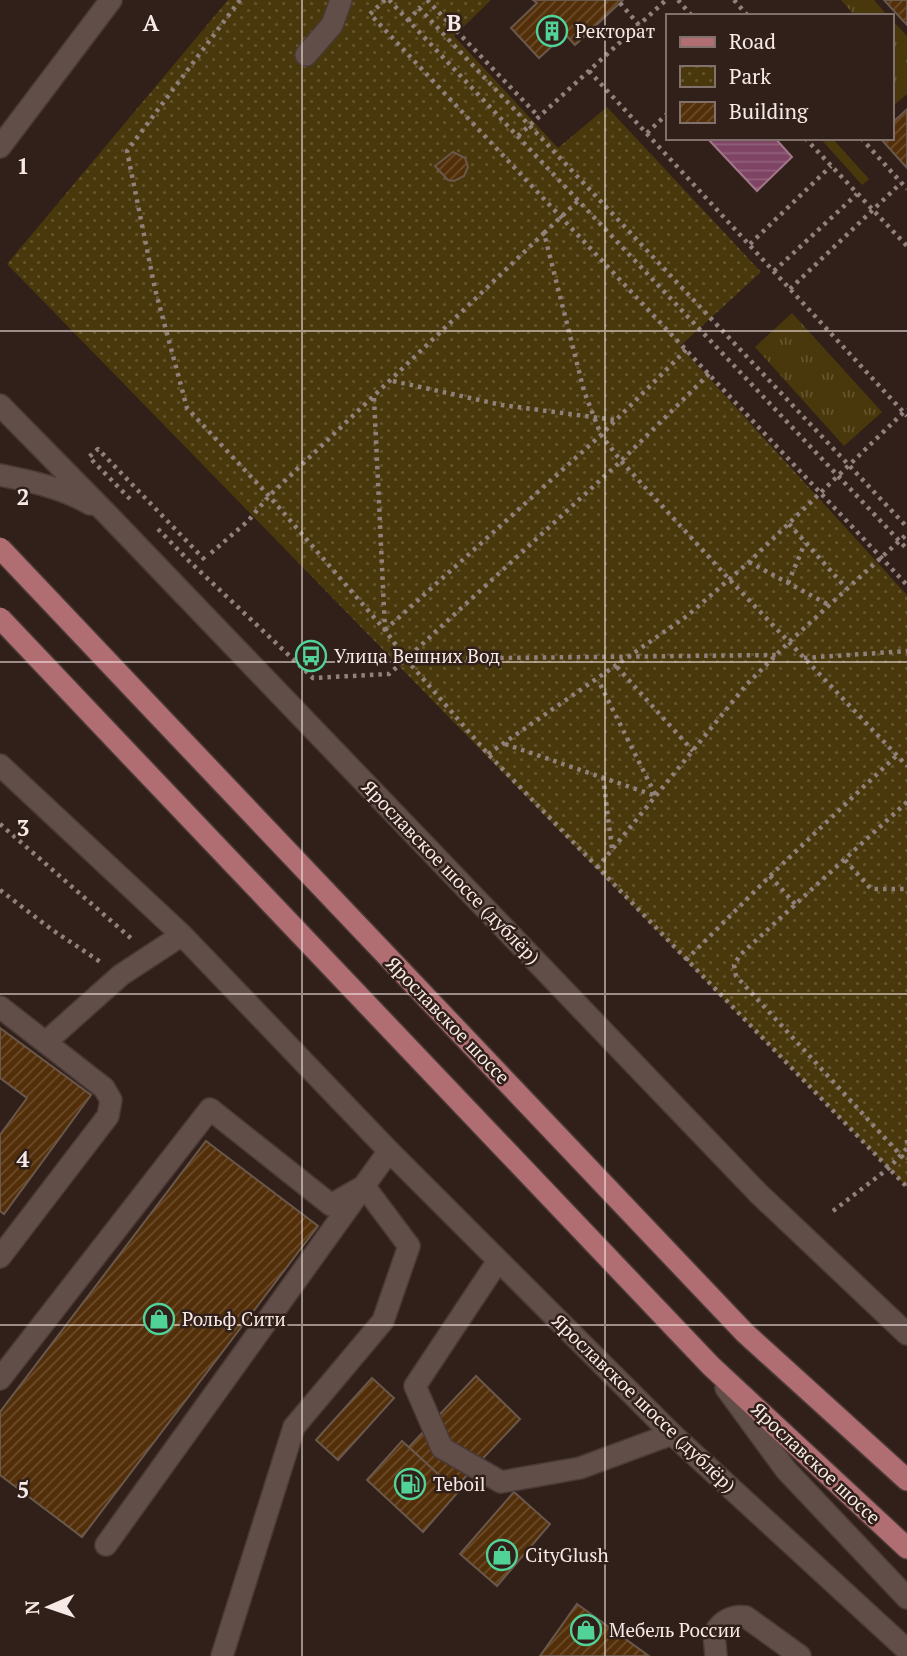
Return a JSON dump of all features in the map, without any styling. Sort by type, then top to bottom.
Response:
[{"type":"main road","name":"Ярославское шоссе","points":[[0,548],[746,1333],[907,1480]]},
{"type":"main road","name":"Ярославское шоссе","points":[[0,618],[711,1366],[907,1548]]},
{"type":"street","points":[[0,147],[111,0]]},
{"type":"street","points":[[306,55],[332,25],[341,0]]},
{"type":"street","name":"Ярославское шоссе (дублёр)","points":[[0,405],[759,1194],[907,1334]]},
{"type":"street","points":[[0,475],[32,481],[78,497],[109,516]]},
{"type":"street","name":"Ярославское шоссе (дублёр)","points":[[0,765],[183,935],[389,1151],[672,1434],[907,1650]]},
{"type":"street","points":[[47,1041],[121,975],[183,935]]},
{"type":"street","points":[[0,1007],[104,1088],[111,1100],[108,1116],[0,1257]]},
{"type":"street","points":[[0,1379],[210,1109],[331,1205],[364,1186]]},
{"type":"street","points":[[106,1545],[389,1151]]},
{"type":"street","points":[[222,1656],[294,1427],[383,1321],[409,1246],[364,1186]]},
{"type":"street","points":[[498,1261],[415,1386],[442,1448],[501,1482],[580,1468],[672,1434]]},
{"type":"street","points":[[711,1366],[786,1471],[907,1598]]},
{"type":"street","points":[[716,1656],[714,1634],[727,1619],[738,1616],[746,1617],[800,1656]]},
{"type":"path","points":[[240,0],[127,151],[155,289],[187,408],[269,496],[488,754],[907,1187]]},
{"type":"path","points":[[907,548],[387,0],[370,14],[907,585]]},
{"type":"path","points":[[427,0],[539,117]]},
{"type":"path","points":[[518,136],[666,0]]},
{"type":"path","points":[[678,0],[690,14]]},
{"type":"path","points":[[734,0],[746,14]]},
{"type":"path","points":[[620,3],[639,25]]},
{"type":"path","points":[[408,21],[419,8],[907,527]]},
{"type":"path","points":[[488,754],[687,617],[749,562],[820,491],[906,412],[589,71]]},
{"type":"path","points":[[647,133],[666,115]]},
{"type":"path","points":[[806,140],[907,246]]},
{"type":"path","points":[[863,140],[907,189]]},
{"type":"path","points":[[750,244],[831,166]]},
{"type":"path","points":[[790,289],[901,183]]},
{"type":"path","points":[[774,271],[857,194]]},
{"type":"path","points":[[212,553],[578,201]]},
{"type":"path","points":[[544,233],[584,391],[601,435],[621,461],[729,579],[907,766]]},
{"type":"path","points":[[385,630],[601,435],[686,350]]},
{"type":"path","points":[[158,529],[313,678],[389,674],[621,461],[709,374]]},
{"type":"path","points":[[392,381],[502,405],[616,420]]},
{"type":"path","points":[[374,398],[385,630]]},
{"type":"path","points":[[130,499],[89,457],[98,449],[205,560]]},
{"type":"path","points":[[789,524],[847,589]]},
{"type":"path","points":[[597,868],[747,684],[907,534]]},
{"type":"path","points":[[788,583],[805,543]]},
{"type":"path","points":[[749,562],[829,605]]},
{"type":"path","points":[[804,658],[907,651]]},
{"type":"path","points":[[406,659],[776,655]]},
{"type":"path","points":[[617,667],[692,751]]},
{"type":"path","points":[[598,680],[656,796]]},
{"type":"path","points":[[504,744],[656,796]]},
{"type":"path","points":[[686,960],[897,755]]},
{"type":"path","points":[[603,778],[612,849]]},
{"type":"path","points":[[907,802],[740,955],[734,965],[736,975],[907,1162]]},
{"type":"path","points":[[0,824],[152,956]]},
{"type":"path","points":[[845,860],[871,889],[907,889]]},
{"type":"path","points":[[770,876],[795,904]]},
{"type":"path","points":[[0,890],[51,929],[121,975]]},
{"type":"path","points":[[834,1211],[889,1168],[907,1148],[907,1137]]},
{"type":"green space","points":[[228,0],[491,0],[454,36],[558,148],[607,107],[761,272],[680,346],[907,595],[907,1187],[7,264]]},
{"type":"green space","points":[[841,0],[874,0],[886,14],[853,14]]},
{"type":"green space","points":[[893,21],[907,36],[907,94],[893,106]]},
{"type":"green space","points":[[822,140],[834,140],[869,179],[862,185]]},
{"type":"green space","points":[[792,313],[882,412],[844,446],[755,347]]},
{"type":"shaded area","points":[[709,140],[777,140],[792,157],[757,191]]},
{"type":"building","name":"Ректорат","points":[[533,0],[623,0],[575,45],[565,34],[539,58],[511,28],[537,3]]},
{"type":"building","points":[[884,0],[907,0],[907,25]]},
{"type":"building","points":[[907,109],[907,168],[882,140],[893,140],[893,122]]},
{"type":"building","points":[[453,152],[465,158],[468,167],[464,176],[454,181],[448,180],[435,166]]},
{"type":"building","points":[[0,1028],[91,1095],[4,1214],[0,1211],[0,1135],[27,1098],[0,1078]]},
{"type":"building","name":"Рольф Сити","points":[[206,1141],[318,1226],[82,1537],[0,1475],[0,1412]]},
{"type":"building","points":[[476,1376],[520,1419],[454,1489],[409,1447]]},
{"type":"building","points":[[372,1378],[394,1398],[338,1460],[316,1440]]},
{"type":"building","name":"Teboil","points":[[402,1441],[458,1492],[423,1532],[367,1480]]},
{"type":"building","points":[[514,1492],[550,1524],[497,1586],[460,1554]]},
{"type":"building","name":"Мебель России","points":[[577,1604],[649,1656],[540,1656]]},
{"type":"place","name":"Ректорат","points":[[552,31]]},
{"type":"place","name":"Улица Вешних Вод","points":[[311,656]]},
{"type":"place","name":"Рольф Сити","points":[[159,1319]]},
{"type":"place","name":"Teboil","points":[[410,1484]]},
{"type":"place","name":"CityGlush","points":[[502,1555]]},
{"type":"place","name":"Мебель России","points":[[586,1630]]}]
